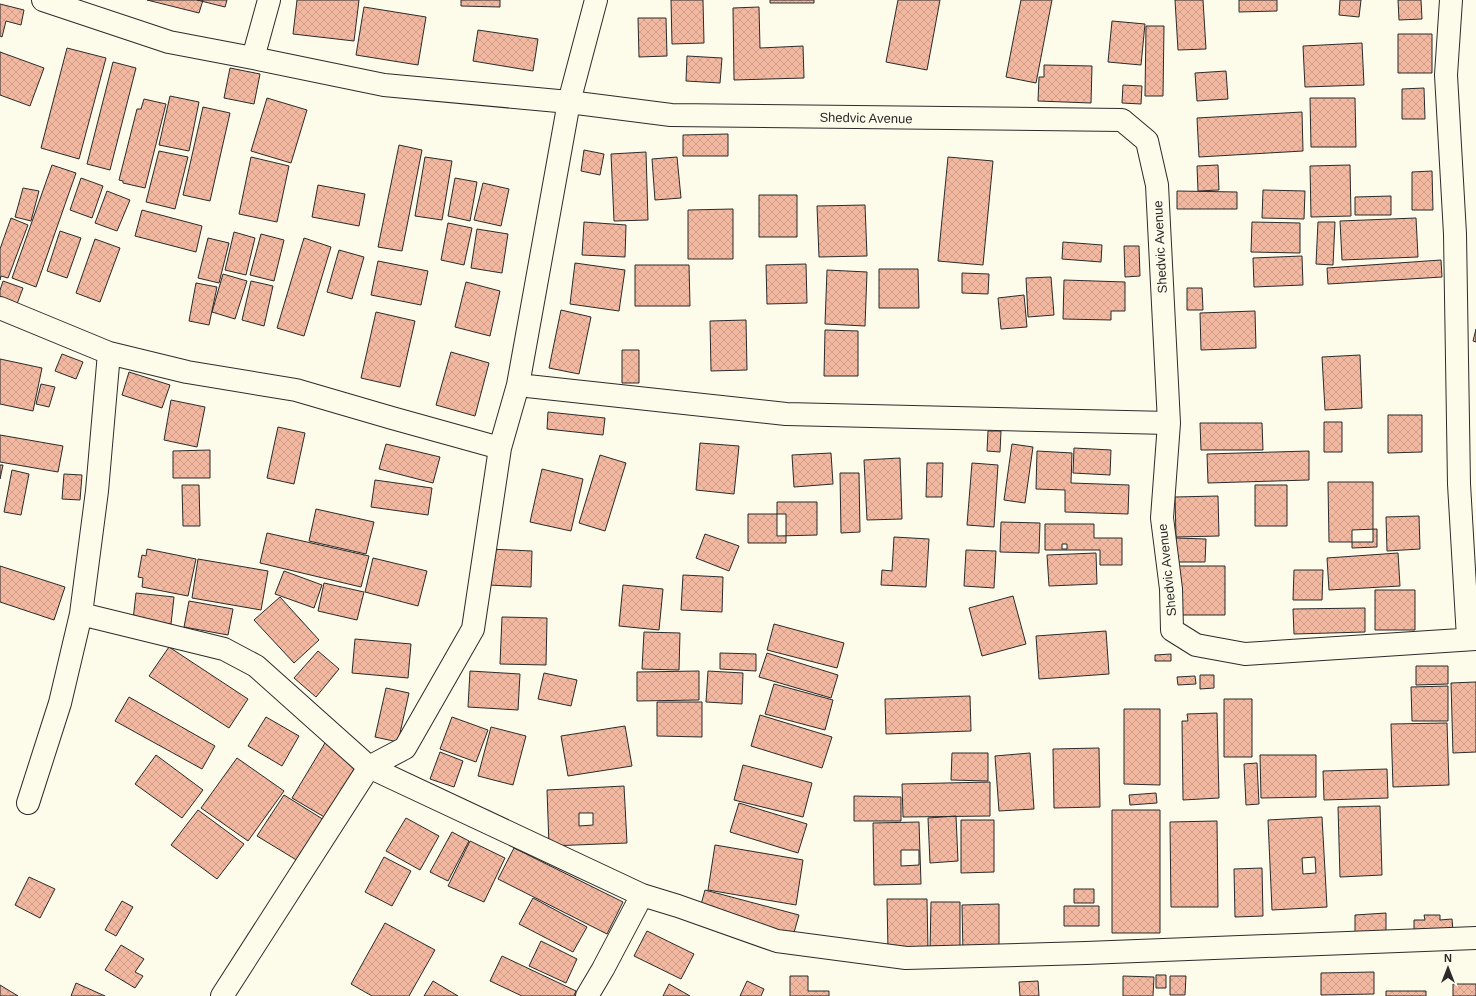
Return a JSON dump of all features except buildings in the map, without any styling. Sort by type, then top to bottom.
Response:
[{"type":"street","name":"Shedvic Avenue","points":[[43,0],[169,42],[384,85],[569,102],[671,115],[1122,120],[1147,141],[1156,185],[1169,423],[1162,518],[1171,589],[1172,630],[1196,645],[1245,654],[1472,638]]},
{"type":"street","points":[[253,58],[269,0]]},
{"type":"street","points":[[222,996],[370,767],[405,748],[473,629],[500,448],[518,384],[569,102],[596,0]]},
{"type":"street","points":[[1451,0],[1446,75],[1455,234],[1459,484],[1472,638]]},
{"type":"street","points":[[0,308],[109,353],[187,372],[296,390],[500,448]]},
{"type":"street","points":[[28,803],[60,703],[81,614],[97,491],[109,353]]},
{"type":"street","points":[[518,384],[786,414],[1169,423]]},
{"type":"street","points":[[81,614],[224,649],[256,666],[370,767],[642,895],[678,906],[778,942],[906,958],[1086,953],[1476,938]]},
{"type":"street","points":[[587,996],[642,895]]}]
